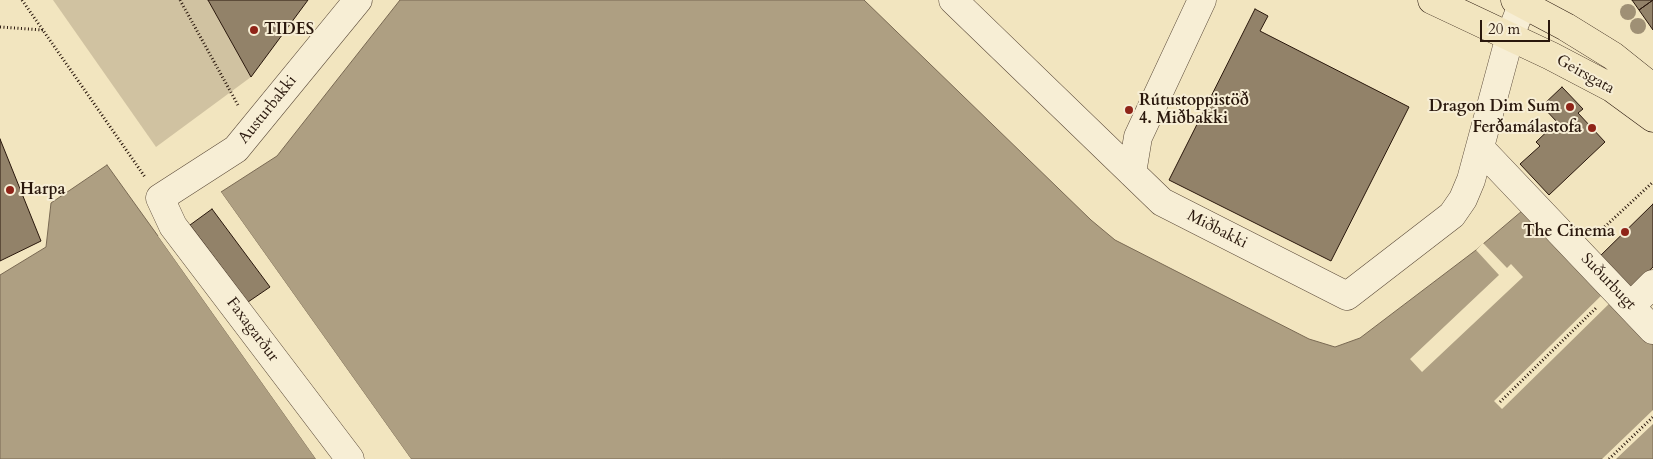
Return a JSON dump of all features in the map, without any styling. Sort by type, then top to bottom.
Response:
[{"type":"main road","name":"Geirsgata","points":[[1432,0],[1551,56],[1612,88],[1653,118]]},
{"type":"main road","name":"Geirsgata","points":[[1520,1],[1613,56],[1653,88]]},
{"type":"street","name":"Austurbakki","points":[[160,198],[236,149],[358,0]]},
{"type":"street","name":"Miðbakki","points":[[953,0],[1162,202],[1347,296],[1452,215],[1469,186],[1480,148]]},
{"type":"street","points":[[1132,173],[1138,137],[1202,0]]},
{"type":"street","points":[[1480,148],[1520,1]]},
{"type":"street","name":"Suðurbugt","points":[[1480,148],[1653,330]]},
{"type":"street","name":"Faxagarður","points":[[160,198],[173,226],[350,459]]},
{"type":"street","points":[[1623,298],[1653,284]]},
{"type":"path","points":[[22,0],[160,198]]},
{"type":"path","points":[[180,0],[252,130]]},
{"type":"path","points":[[0,27],[43,30]]},
{"type":"path","points":[[1579,252],[1653,182]]},
{"type":"path","points":[[1500,402],[1623,298]]},
{"type":"path","points":[[1609,459],[1653,417]]},
{"type":"shaded area","points":[[53,0],[208,0],[251,77],[156,147]]},
{"type":"shaded area","points":[[400,0],[864,0],[1091,220],[1115,240],[1309,339],[1335,347],[1360,338],[1476,250],[1529,205],[1653,338],[1653,459],[411,459],[221,192],[277,156]]},
{"type":"shaded area","points":[[107,165],[316,459],[0,459],[0,275],[46,247],[51,203]]},
{"type":"pier","points":[[221,192],[411,459],[407,459],[219,193]]},
{"type":"pier","points":[[160,235],[319,459],[316,459],[158,236]]},
{"type":"pier","points":[[1483,243],[1507,268],[1511,264],[1523,277],[1422,372],[1410,359],[1499,275],[1476,250]]},
{"type":"pier","points":[[1608,289],[1616,297],[1502,409],[1494,401]]},
{"type":"pier","points":[[1653,410],[1653,424],[1616,459],[1602,459]]},
{"type":"building","points":[[208,0],[308,0],[251,77]]},
{"type":"building","points":[[1632,0],[1653,0],[1639,10]]},
{"type":"building","points":[[1653,0],[1653,30],[1639,10]]},
{"type":"building","points":[[1255,9],[1268,16],[1260,31],[1409,107],[1331,261],[1169,180]]},
{"type":"building","points":[[1562,87],[1583,109],[1578,113],[1605,142],[1549,195],[1520,164],[1540,146],[1536,142],[1557,122],[1542,106]]},
{"type":"building","name":"Harpa","points":[[0,139],[41,241],[0,261]]},
{"type":"building","points":[[1653,204],[1653,267],[1628,291],[1597,259]]},
{"type":"building","points":[[212,209],[270,287],[248,302],[190,225]]},
{"type":"place","name":"TIDES","points":[[254,30]]},
{"type":"place","name":"Dragon Dim Sum","points":[[1570,107]]},
{"type":"place","name":"Rútustoppistöð 4. Miðbakki","points":[[1129,110]]},
{"type":"place","name":"Ferðamálastofa","points":[[1592,128]]},
{"type":"place","name":"Harpa","points":[[10,190]]},
{"type":"place","name":"The Cinema","points":[[1625,232]]}]
